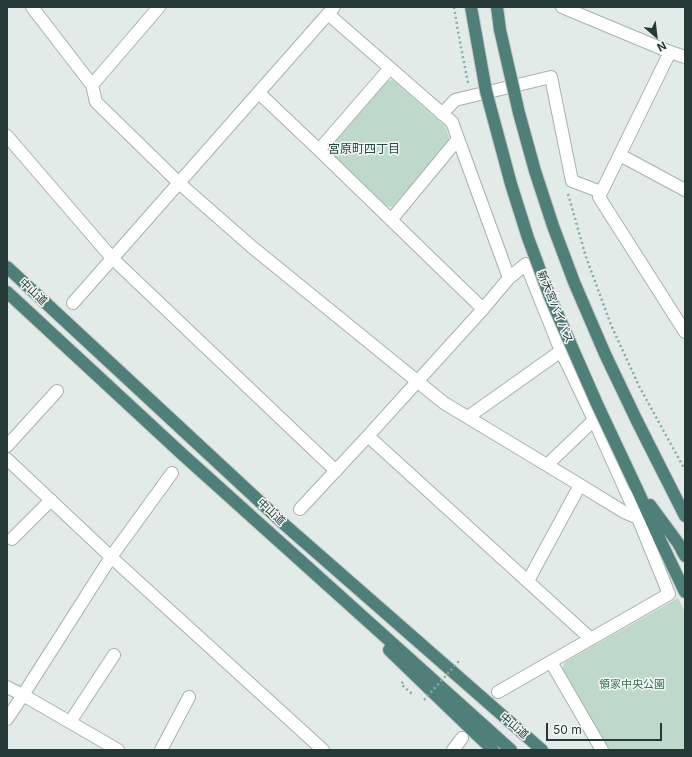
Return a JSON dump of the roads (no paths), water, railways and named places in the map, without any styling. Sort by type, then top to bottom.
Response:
[{"type":"highway","name":"新大宮バイパス","points":[[471,7],[486,91],[509,178],[528,238],[550,297],[597,404],[685,592]]},
{"type":"highway","points":[[497,7],[500,30],[519,113],[535,171],[553,226],[574,282],[605,354],[685,516]]},
{"type":"highway","name":"中山道","points":[[7,267],[285,526],[542,750]]},
{"type":"highway","name":"中山道","points":[[7,292],[182,454],[511,750]]},
{"type":"highway","points":[[637,421],[685,502]]},
{"type":"highway","points":[[636,487],[678,543],[685,556]]},
{"type":"highway","points":[[325,582],[334,597],[493,750]]},
{"type":"street","points":[[32,7],[92,85],[96,102],[179,183],[252,247],[444,403],[624,512],[638,518]]},
{"type":"street","points":[[92,85],[159,7]]},
{"type":"street","points":[[562,7],[685,57]]},
{"type":"street","points":[[73,303],[331,10],[390,68],[452,122],[509,278]]},
{"type":"street","points":[[670,52],[599,197],[685,332]]},
{"type":"street","points":[[319,150],[390,68]]},
{"type":"street","points":[[442,114],[455,100],[551,77],[572,181],[601,192]]},
{"type":"street","points":[[259,93],[482,309]]},
{"type":"street","points":[[7,136],[112,258],[336,471]]},
{"type":"street","points":[[391,220],[458,139]]},
{"type":"street","points":[[620,155],[685,190]]},
{"type":"street","points":[[300,509],[418,381],[509,278],[526,264],[562,351],[638,518],[669,594],[498,692]]},
{"type":"street","points":[[468,417],[562,351]]},
{"type":"street","points":[[7,446],[57,391]]},
{"type":"street","points":[[547,465],[594,420]]},
{"type":"street","points":[[368,436],[591,639]]},
{"type":"street","points":[[7,459],[111,557],[323,750]]},
{"type":"street","points":[[7,719],[111,557],[172,472]]},
{"type":"street","points":[[528,581],[580,485]]},
{"type":"street","points":[[12,538],[51,500]]},
{"type":"street","points":[[70,722],[114,655]]},
{"type":"street","points":[[552,662],[602,750]]},
{"type":"street","points":[[7,687],[118,750]]},
{"type":"street","points":[[161,750],[189,697]]},
{"type":"street","points":[[453,750],[462,738]]},
{"type":"district","name":"宮原町四丁目","points":[[364,149]]},
{"type":"park label","name":"領家中央公園","points":[[632,685]]}]
